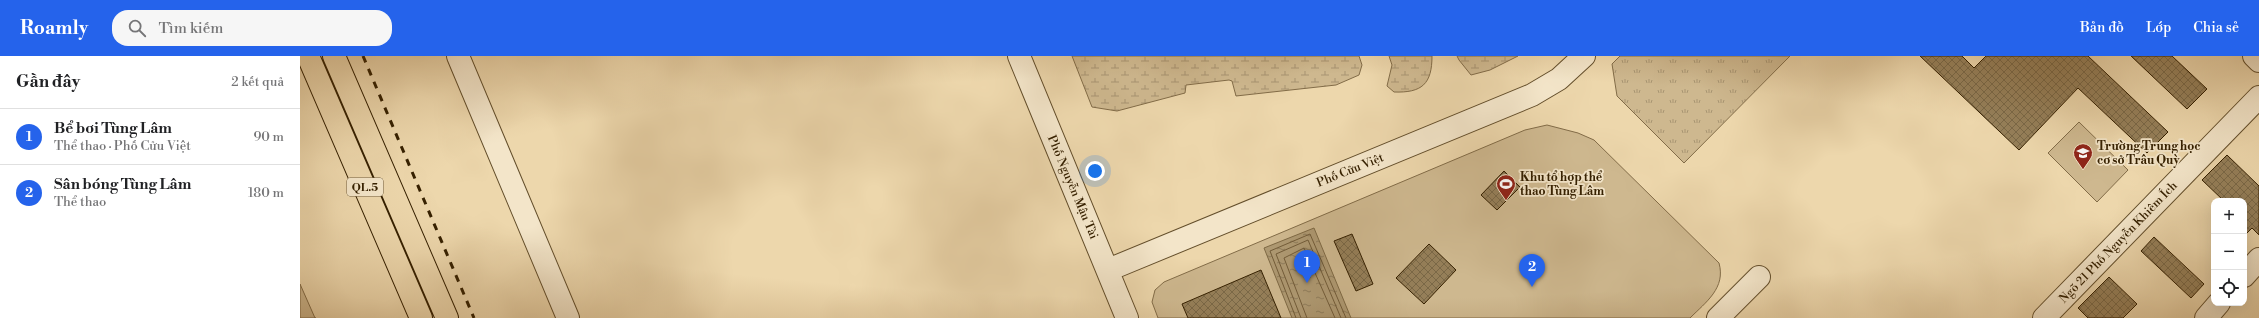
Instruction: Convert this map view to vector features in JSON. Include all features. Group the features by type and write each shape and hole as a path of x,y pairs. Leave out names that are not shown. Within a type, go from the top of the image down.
{"highway":[{"name":"QL.5","path":"308,56 421,318"},
{"name":"QL.5","path":"334,56 446,318"}],"street":[{"path":"458,56 568,318"},
{"name":"Phố Nguyễn Mậu Tài","path":"1018,56 1127,318"},
{"name":"Phố Cửu Việt","path":"1108,270 1532,95 1557,81 1584,56"},
{"path":"2254,56 2259,60"},
{"name":"Ngõ 21 Phố Nguyễn Khiêm Ích","path":"2044,318 2259,97"},
{"path":"2247,273 2259,259"},
{"path":"1718,318 1759,277"},
{"path":"2206,318 2216,306"}],"green space":[{"path":"1072,56 1359,56 1362,65 1359,75 1336,85 1236,96 1232,81 1229,80 1186,85 1185,93 1117,111 1092,107"},
{"path":"1389,56 1432,56 1430,74 1424,85 1412,91 1394,92 1387,86 1392,65"},
{"path":"1457,56 1518,56 1490,70 1471,75"},
{"path":"1620,56 1790,56 1684,163 1617,96 1612,64"},
{"path":"2079,122 2128,170 2097,202 2048,153"},
{"name":"Khu tổ hợp thể thao Tùng Lâm","path":"1547,125 1578,133 1594,140 1719,263 1720,280 1717,287 1708,300 1690,318 1158,318 1152,302 1155,290 1164,282 1525,130"},
{"path":"300,284 315,318 300,318"}],"water":[{"path":"1314,228 1351,318 1292,318 1264,248"}],"building":[{"path":"1920,56 1962,56 1974,68 1986,56 2088,56 2168,132 2147,153 2078,88 2019,150"},
{"path":"2131,56 2172,56 2207,89 2187,109"},
{"path":"2227,155 2259,186 2259,235 2252,228 2247,233 2247,198 2221,198 2202,180"},
{"path":"1504,171 1520,187 1497,210 1481,195"},
{"path":"1352,234 1373,284 1356,291 1334,241"},
{"path":"2154,237 2204,284 2191,298 2141,251"},
{"path":"1429,244 1456,270 1424,304 1396,278"},
{"path":"1261,270 1281,318 1188,318 1182,304"},
{"path":"2109,277 2137,304 2123,318 2088,318 2078,308"}],"railway":[{"path":"363,56 474,318"}],"place":[{"name":"Trường Trung học cơ sở Trâu Quỳ","path":"2083,170"},
{"name":"Khu tổ hợp thể thao Tùng Lâm","path":"1506,201"},
{"name":"Bể bơi Tùng Lâm","path":"1307,283"},
{"name":"Sân bóng Tùng Lâm","path":"1532,287"}]}
